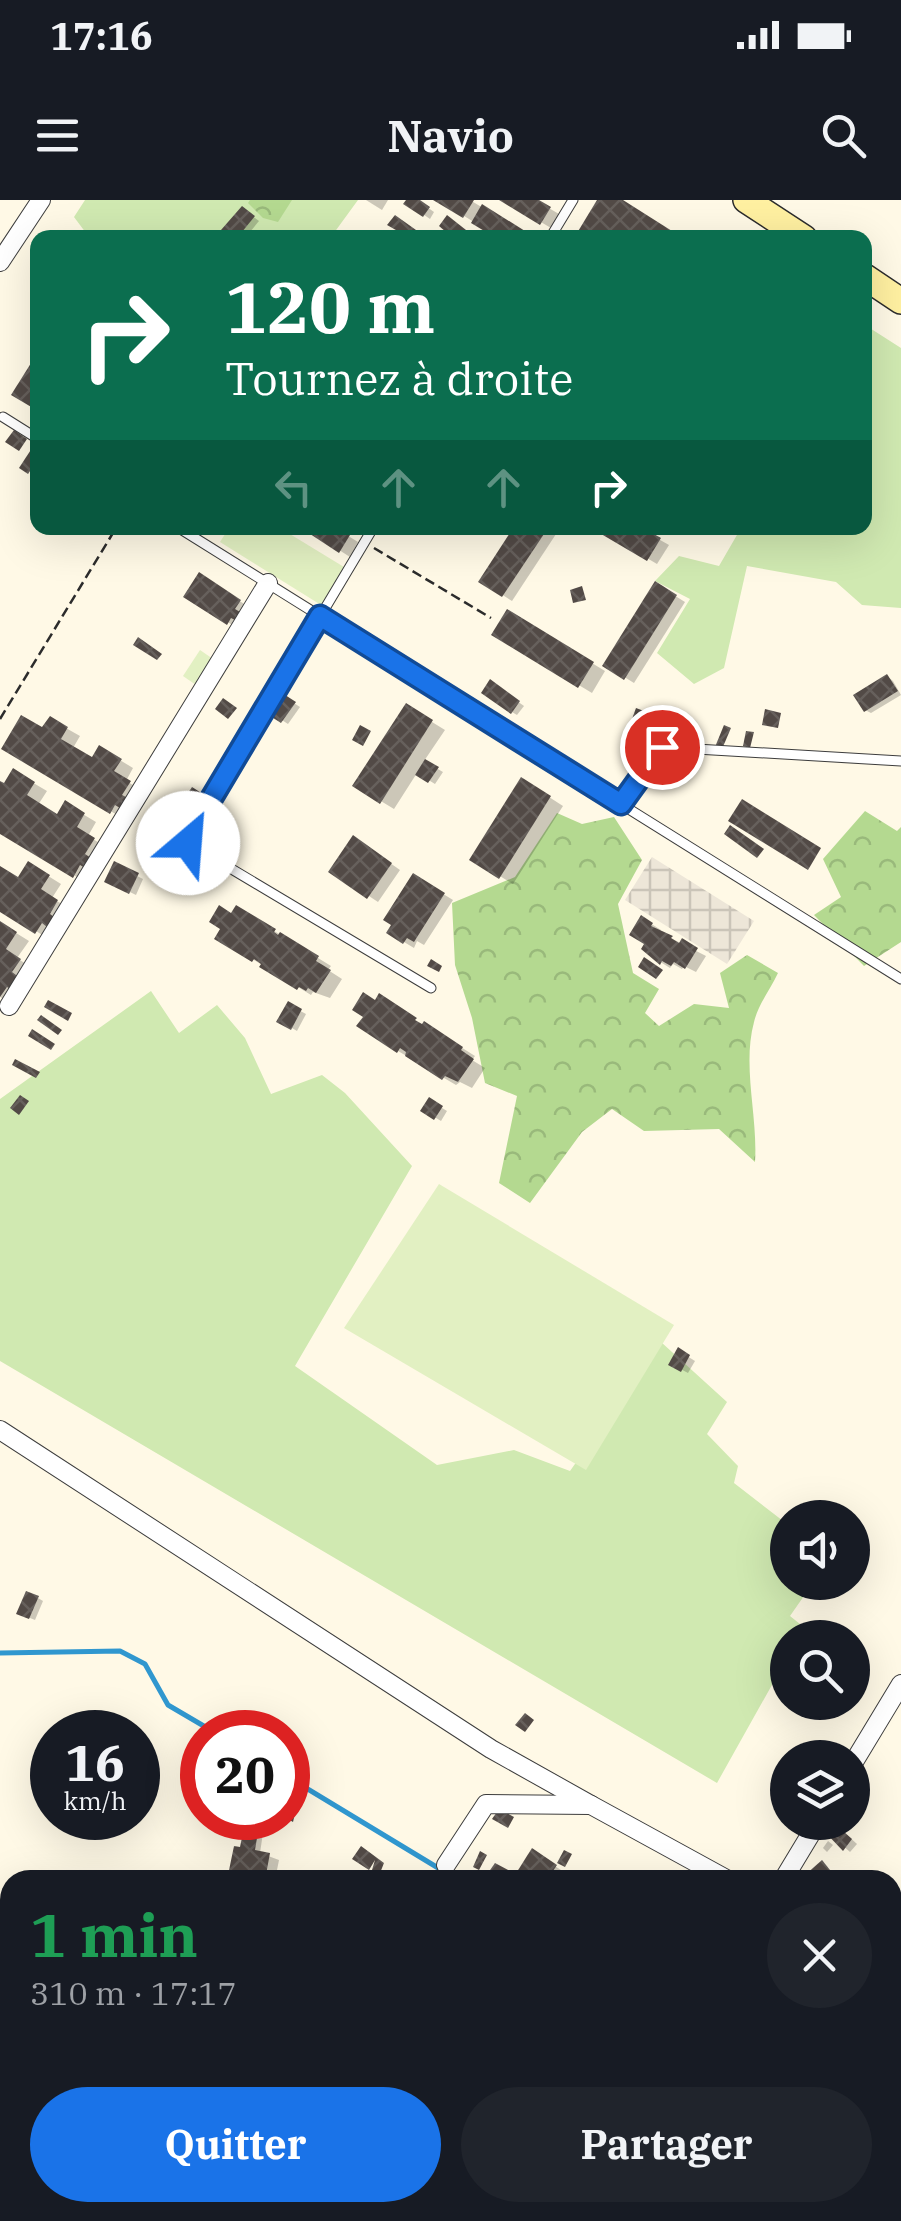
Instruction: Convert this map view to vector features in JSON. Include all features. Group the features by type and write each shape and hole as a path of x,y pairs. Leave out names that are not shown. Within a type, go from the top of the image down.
{"main road":[{"path":"746,200 792,230"},
{"path":"872,282 901,301"}],"street":[{"path":"0,262 41,200"},
{"path":"9,1006 268,583"},
{"path":"0,1430 491,1750 710,1870"},
{"path":"867,1740 901,1684"},
{"path":"446,1865 486,1804 591,1805"},
{"path":"790,1870 807,1840"}],"lane":[{"path":"555,230 573,200"},
{"path":"3,417 30,434"},
{"path":"190,535 901,979"},
{"path":"368,535 188,843 431,988"},
{"path":"621,804 662,747 901,761"}],"path":[{"path":"0,719 112,535"},
{"path":"364,542 491,618"}],"green space":[{"path":"85,200 358,200 336,230 84,230 74,217"},
{"path":"292,200 278,222 263,218 248,203"},
{"path":"872,329 901,348 901,608 862,605 836,582 747,566 724,668 694,684 657,653 690,599 655,581 679,556 719,566 737,535 872,535"},
{"path":"224,535 291,535 344,567 321,605 220,542"},
{"path":"200,650 213,659 196,685 183,676"},
{"path":"865,811 897,831 901,827 901,942 864,966 814,915 841,897 823,859"},
{"path":"557,813 582,824 614,817 642,860 618,904 633,973 659,989 645,1013 659,1026 694,1004 729,1008 720,973 747,955 778,973 758,1009 751,1039 755,1162 719,1129 644,1131 612,1109 582,1132 530,1203 499,1183 517,1096 485,1083 472,1018 455,965 452,903 515,877"},
{"path":"151,991 179,1033 217,1005 245,1038 271,1094 322,1075 345,1093 412,1166 295,1366 437,1465 514,1450 570,1471 661,1342 727,1402 707,1434 738,1466 734,1483 770,1511 770,1600 801,1600 790,1616 795,1620 770,1620 770,1688 717,1783 0,1361 0,1099"},
{"path":"439,1184 674,1325 586,1470 344,1328"}],"shaded area":[{"path":"652,857 754,921 727,964 625,900"}],"building":[{"path":"406,200 420,200 430,207 423,217 403,204"},
{"path":"433,200 474,200 463,218"},
{"path":"499,200 539,200 551,207 540,225"},
{"path":"597,200 623,200 670,230 579,230"},
{"path":"482,204 523,230 483,230 471,223"},
{"path":"242,206 255,216 244,230 221,230"},
{"path":"395,215 416,230 396,230 387,225"},
{"path":"447,215 466,230 444,230 439,226"},
{"path":"30,365 30,406 11,395"},
{"path":"14,430 27,439 19,451 5,442"},
{"path":"30,451 30,471 28,474 19,468"},
{"path":"312,535 350,535 339,553"},
{"path":"508,535 543,535 502,597 478,582"},
{"path":"603,535 661,538 647,561"},
{"path":"199,572 241,600 235,609 240,612 235,620 231,618 227,625 183,597"},
{"path":"655,581 677,595 624,680 602,666"},
{"path":"582,586 586,600 573,603 570,590"},
{"path":"507,609 594,662 578,688 491,635"},
{"path":"138,637 162,654 157,660 133,645"},
{"path":"887,674 898,691 864,712 853,695"},
{"path":"490,679 520,701 511,714 481,693"},
{"path":"282,693 296,702 281,723 267,714"},
{"path":"223,698 237,708 228,719 215,709"},
{"path":"406,703 433,720 380,804 352,786"},
{"path":"636,708 681,725 677,736 663,730 661,734 632,719"},
{"path":"765,709 781,713 778,728 762,725"},
{"path":"21,715 42,727 50,716 68,727 61,739 92,757 99,745 122,759 114,771 131,781 122,795 126,797 120,808 115,805 110,814 1,749"},
{"path":"360,725 371,731 363,746 352,740"},
{"path":"724,725 731,728 722,749 715,747"},
{"path":"746,731 754,732 750,748 743,746"},
{"path":"425,759 439,767 428,783 415,775"},
{"path":"13,768 35,782 27,795 57,814 65,800 85,813 77,827 95,838 85,854 91,858 85,868 80,865 73,878 0,834 0,781 4,783"},
{"path":"521,777 551,796 499,879 469,860"},
{"path":"192,787 203,794 196,805 185,798"},
{"path":"742,799 821,848 808,870 728,821"},
{"path":"730,825 764,849 757,858 724,834"},
{"path":"353,835 392,863 367,899 328,872"},
{"path":"28,861 50,875 41,889 58,900 50,914 54,917 47,927 42,923 35,934 0,912 0,866 18,877"},
{"path":"114,861 139,873 129,894 104,882"},
{"path":"413,873 445,893 414,942 407,938 403,944 386,933 391,925 383,920"},
{"path":"219,905 231,913 236,905 276,929 278,935 280,932 319,956 316,961 331,970 316,993 308,988 297,990 259,967 261,964 254,959 252,962 214,939 220,929 209,922"},
{"path":"641,915 679,943 682,938 698,948 685,969 674,962 671,966 662,961 660,965 641,949 644,944 629,935"},
{"path":"0,921 17,932 6,949 21,959 12,972 20,978 12,990 7,987 0,997"},
{"path":"644,957 663,970 656,979 638,967"},
{"path":"431,959 442,966 439,972 427,966"},
{"path":"363,992 375,1000 379,993 415,1020 422,1024 424,1021 463,1047 461,1050 474,1059 458,1082 445,1076 442,1080 405,1056 400,1048 397,1053 356,1026 363,1017 352,1010"},
{"path":"48,1000 72,1013 68,1021 44,1007"},
{"path":"288,1001 302,1009 291,1030 276,1022"},
{"path":"41,1015 62,1030 58,1035 37,1020"},
{"path":"32,1029 55,1044 51,1050 28,1036"},
{"path":"15,1059 40,1072 36,1078 12,1065"},
{"path":"20,1095 29,1101 19,1115 10,1108"},
{"path":"429,1097 443,1106 434,1120 420,1111"},
{"path":"678,1347 690,1355 681,1372 668,1365"},
{"path":"26,1591 39,1596 29,1619 16,1614"},
{"path":"525,1713 534,1720 525,1732 515,1725"},
{"path":"499,1809 514,1817 508,1828 492,1819"},
{"path":"241,1840 257,1840 255,1850 270,1853 267,1870 229,1870 234,1846 240,1847"},
{"path":"833,1840 851,1840 843,1851"},
{"path":"361,1846 384,1863 381,1870 372,1870 375,1860 369,1870 352,1859"},
{"path":"532,1848 557,1865 554,1870 518,1870"},
{"path":"564,1850 572,1854 565,1867 557,1863"},
{"path":"480,1851 487,1855 479,1870 473,1867"},
{"path":"822,1860 830,1870 811,1870"},
{"path":"495,1863 508,1870 490,1870"}],"waterway":[{"path":"0,1653 120,1651 145,1664 168,1705 180,1712"},
{"path":"310,1790 441,1870"}],"route":[{"path":"188,843 320,616 621,804 662,747"}]}
